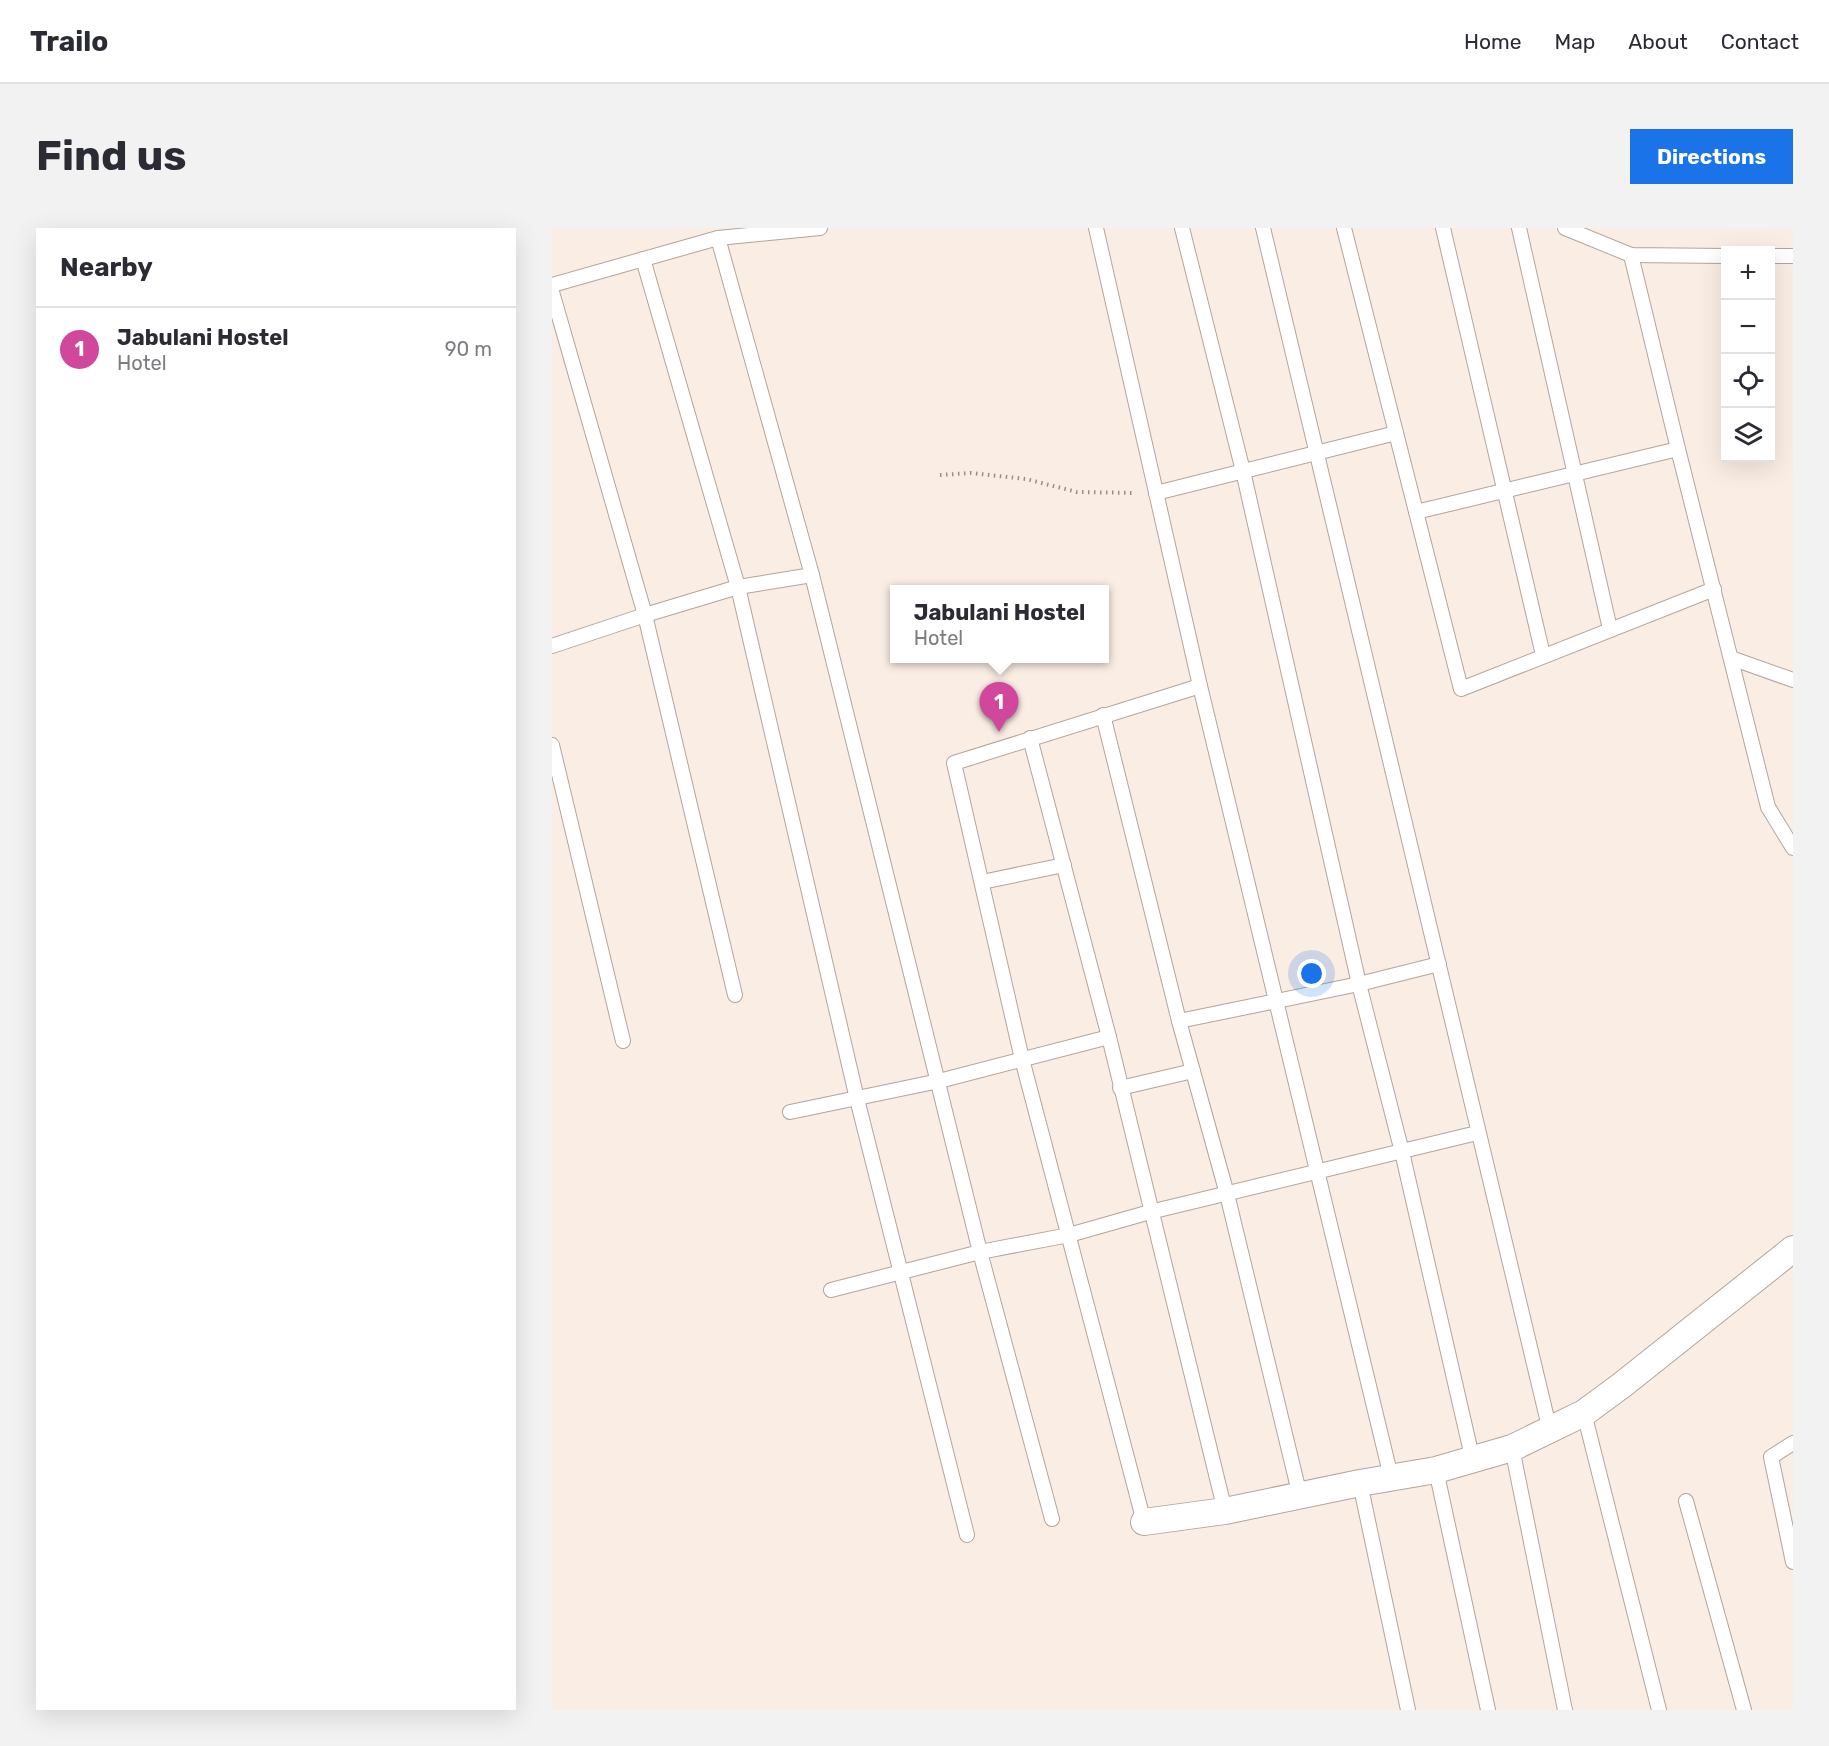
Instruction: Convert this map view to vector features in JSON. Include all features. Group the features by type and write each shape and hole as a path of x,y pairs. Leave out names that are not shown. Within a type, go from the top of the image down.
{"street":[{"path":"1144,1522 1225,1511 1436,1470 1512,1448 1584,1413 1793,1249"}],"lane":[{"path":"552,285 718,238 820,228"},
{"path":"1096,228 1200,686 1391,1477"},
{"path":"1182,228 1243,471 1359,984 1402,1152 1473,1461"},
{"path":"1263,228 1439,964 1477,1133 1550,1431"},
{"path":"1344,228 1461,688 1714,590"},
{"path":"1443,228 1542,655"},
{"path":"1519,228 1610,629"},
{"path":"1564,228 1632,255 1721,256"},
{"path":"718,238 812,575 980,1252 1052,1519"},
{"path":"1632,255 1768,807 1793,848"},
{"path":"1775,256 1793,256"},
{"path":"643,259 738,587 857,1099 968,1535"},
{"path":"552,292 645,615 735,995"},
{"path":"1156,493 1396,433"},
{"path":"1416,512 1678,449"},
{"path":"552,646 738,587 812,575"},
{"path":"1731,658 1793,680"},
{"path":"1144,1522 1022,1059 954,763 1200,686"},
{"path":"1103,715 1179,1021 1227,1194 1299,1496"},
{"path":"1030,738 1108,1037 1225,1511"},
{"path":"552,745 623,1041"},
{"path":"982,882 1064,865"},
{"path":"1179,1021 1359,984 1439,964"},
{"path":"790,1113 939,1081 1108,1037"},
{"path":"1120,1088 1193,1071"},
{"path":"831,1290 1477,1133"},
{"path":"1584,1413 1659,1710"},
{"path":"1793,1443 1771,1457 1793,1562"},
{"path":"1512,1448 1565,1710"},
{"path":"1436,1470 1488,1710"},
{"path":"1360,1483 1408,1710"},
{"path":"1686,1501 1744,1710"}],"path":[{"path":"940,475 971,473 1026,479 1077,492 1156,493"}],"place":[{"name":"Jabulani Hostel","path":"999,732"}]}
